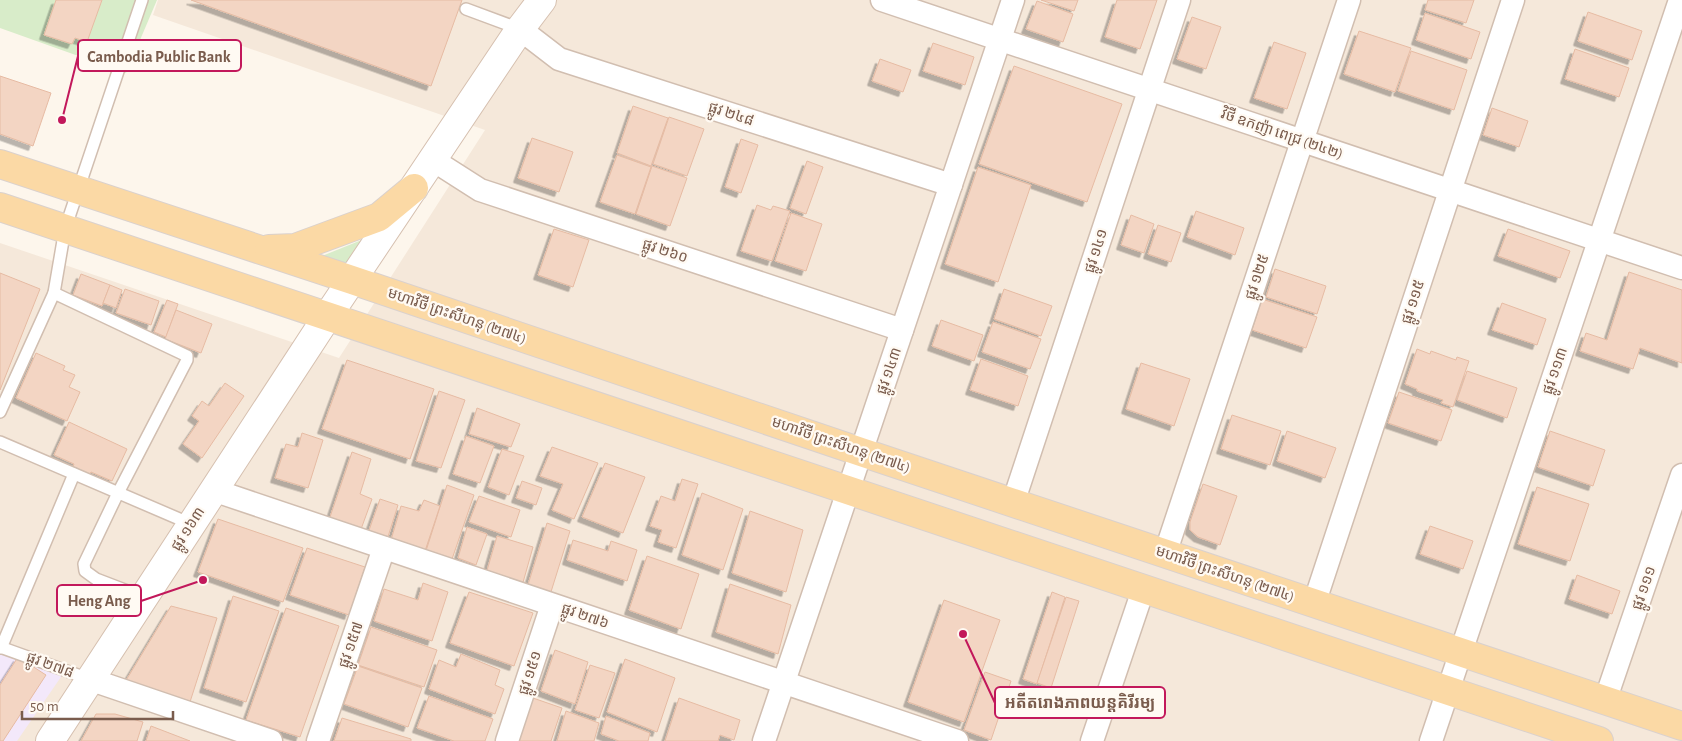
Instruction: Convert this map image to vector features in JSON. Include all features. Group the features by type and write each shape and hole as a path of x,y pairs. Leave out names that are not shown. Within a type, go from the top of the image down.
{"main road":[{"name":"មហាវិថី ព្រះសីហនុ (២៧៤)","path":"0,164 352,280 1682,726"},
{"path":"254,249 295,248 379,217 414,188"},
{"path":"0,207 1599,741"}],"street":[{"name":"ផ្លូវ ១៦៣","path":"50,741 327,317 520,29 542,0"},
{"name":"វិថី ឧកញ៉ា ពេជ្រ (២៤២)","path":"882,0 1682,268"},
{"name":"ផ្លូវ ១៤៣","path":"764,741 1013,0"},
{"name":"ផ្លូវ ១៤១","path":"1013,503 1180,0"},
{"name":"ផ្លូវ ១២៥","path":"1165,554 1349,0"},
{"name":"ផ្លូវ ១១៥","path":"1314,604 1513,0"},
{"name":"ផ្លូវ ១១៣","path":"1431,741 1680,0"},
{"name":"ផ្លូវ ២៤៨","path":"520,29 559,59 951,185"},
{"name":"ផ្លូវ ២៦០","path":"433,160 480,190 902,330"},
{"name":"ផ្លូវ ១១១","path":"1605,701 1682,475"},
{"name":"ផ្លូវ ២៧៦","path":"213,490 958,741"},
{"name":"ផ្លូវ ១៥៧","path":"318,741 384,548"},
{"path":"1092,741 1143,590"},
{"name":"ផ្លូវ ១៥១","path":"507,741 552,605"},
{"name":"ផ្លូវ ២៧៨","path":"89,679 271,741"}],"lane":[{"path":"0,412 54,293 65,229 142,0"},
{"path":"466,8 520,29"},
{"path":"54,293 187,356 187,360 118,493 84,564 85,571 96,579 143,597"},
{"path":"0,442 191,524"},
{"path":"0,647 74,474"},
{"name":"ផ្លូវ ២៧៨","path":"0,647 89,679"}],"shaded area":[{"path":"158,0 1682,0 1682,741 0,741 0,243 339,358 485,130 153,15"},
{"path":"0,650 63,674 17,741 0,741"}],"green space":[{"path":"0,0 157,0 126,73 0,28"},
{"path":"369,237 345,264 322,256"}],"building":[{"path":"56,0 102,0 87,42 75,38 72,44 44,35"},
{"path":"191,0 462,0 431,86"},
{"path":"1041,0 1078,0 1074,11"},
{"path":"1117,0 1157,0 1140,49 1105,37"},
{"path":"1428,0 1474,0 1466,23 1425,10"},
{"path":"1037,1 1073,14 1063,42 1026,29"},
{"path":"1588,12 1642,31 1632,60 1578,41"},
{"path":"1425,13 1480,32 1471,59 1416,40"},
{"path":"1192,17 1221,27 1206,69 1177,59"},
{"path":"1359,31 1411,48 1395,92 1344,74"},
{"path":"1274,42 1306,53 1287,109 1254,98"},
{"path":"933,43 974,57 965,85 923,71"},
{"path":"1575,49 1629,68 1619,97 1565,79"},
{"path":"1411,51 1467,70 1454,110 1398,91"},
{"path":"880,59 911,70 903,92 872,81"},
{"path":"1014,66 1122,104 1087,202 979,164"},
{"path":"0,76 51,93 33,146 0,134"},
{"path":"633,106 668,118 651,166 617,153"},
{"path":"1492,108 1528,121 1519,147 1483,135"},
{"path":"669,117 704,129 687,176 653,164"},
{"path":"532,138 573,152 559,192 518,178"},
{"path":"741,139 758,145 741,193 725,187"},
{"path":"617,155 651,167 635,214 600,202"},
{"path":"807,161 823,167 806,214 790,208"},
{"path":"652,166 687,178 670,226 636,214"},
{"path":"978,167 1031,185 998,282 945,264"},
{"path":"757,205 771,210 773,206 790,211 772,261 741,251"},
{"path":"1196,211 1244,228 1235,255 1187,237"},
{"path":"791,213 822,224 806,271 775,261"},
{"path":"1131,215 1154,224 1144,253 1121,245"},
{"path":"1158,225 1181,233 1171,262 1148,254"},
{"path":"554,229 589,240 573,287 538,275"},
{"path":"1508,229 1570,251 1560,278 1498,256"},
{"path":"1275,269 1326,286 1317,314 1266,297"},
{"path":"1629,272 1682,290 1682,363 1640,348 1633,369 1580,351 1586,333 1607,340"},
{"path":"0,273 40,289 0,390"},
{"path":"81,274 110,285 102,306 73,295"},
{"path":"110,285 122,290 116,308 103,303"},
{"path":"125,289 159,301 151,325 116,313"},
{"path":"1004,289 1052,306 1041,336 994,319"},
{"path":"1262,299 1317,317 1306,348 1252,330"},
{"path":"167,300 178,304 166,337 154,332"},
{"path":"1502,303 1546,319 1537,345 1492,330"},
{"path":"176,310 212,324 201,353 165,339"},
{"path":"941,320 983,335 974,361 932,346"},
{"path":"993,322 1041,339 1030,369 982,352"},
{"path":"1417,349 1430,354 1431,351 1456,360 1457,357 1469,361 1453,407 1441,403 1443,400 1417,391 1417,389 1405,384"},
{"path":"36,353 65,366 63,370 75,375 69,387 80,392 67,421 16,398"},
{"path":"981,359 1028,376 1018,406 970,390"},
{"path":"347,360 434,389 410,459 322,429"},
{"path":"1141,363 1190,379 1174,426 1126,409"},
{"path":"1467,371 1517,388 1507,418 1457,400"},
{"path":"225,383 244,396 202,458 183,444 199,421 192,416 202,401 209,406"},
{"path":"439,391 465,400 441,468 416,461"},
{"path":"1399,392 1452,410 1441,441 1388,423"},
{"path":"477,408 520,424 511,447 469,434"},
{"path":"1232,415 1281,431 1270,465 1221,449"},
{"path":"69,422 127,449 112,481 91,472 89,476 72,469 74,464 54,455"},
{"path":"1287,431 1336,448 1325,478 1277,461"},
{"path":"1550,431 1605,450 1593,486 1538,467"},
{"path":"302,433 323,440 308,488 275,478 286,444 298,447"},
{"path":"466,436 494,446 480,483 453,474"},
{"path":"552,447 598,463 574,519 552,510 563,484 540,476"},
{"path":"502,449 524,456 509,495 488,487"},
{"path":"352,452 371,459 360,494 372,499 360,532 328,523"},
{"path":"605,463 645,477 623,533 582,517"},
{"path":"682,479 698,484 676,548 658,542 662,530 650,526 661,496 675,501"},
{"path":"522,481 542,488 536,505 516,498"},
{"path":"1203,484 1237,496 1220,545 1198,537 1190,530 1190,522"},
{"path":"447,485 474,495 451,562 425,554"},
{"path":"1537,487 1589,504 1570,561 1518,544"},
{"path":"702,493 743,509 723,570 682,555"},
{"path":"479,496 520,510 511,537 469,522"},
{"path":"380,499 398,505 386,543 367,536"},
{"path":"424,500 440,506 425,551 391,540 401,506 419,511"},
{"path":"750,511 803,530 786,592 732,573"},
{"path":"218,519 303,548 283,602 198,572"},
{"path":"547,523 570,531 550,595 527,588"},
{"path":"1430,526 1473,541 1463,569 1420,554"},
{"path":"467,527 487,534 476,565 458,558"},
{"path":"497,536 533,547 522,586 486,574"},
{"path":"573,540 608,551 611,541 637,550 627,581 567,560"},
{"path":"307,548 365,567 349,615 290,595"},
{"path":"647,556 699,574 681,629 629,610"},
{"path":"1577,575 1620,591 1612,614 1569,599"},
{"path":"423,583 448,592 432,641 374,621 384,589 418,600"},
{"path":"730,584 791,605 778,654 716,632"},
{"path":"469,592 533,613 514,666 450,643"},
{"path":"1052,592 1065,597 1037,684 1023,679"},
{"path":"233,596 279,611 246,702 204,688"},
{"path":"1066,597 1079,601 1051,688 1037,683"},
{"path":"944,600 1000,620 964,722 908,702"},
{"path":"171,606 217,618 189,705 125,682"},
{"path":"286,608 339,626 300,737 246,720"},
{"path":"371,627 437,650 424,687 358,665"},
{"path":"555,650 588,662 575,704 541,691"},
{"path":"461,654 500,670 495,685 504,689 495,714 429,689 439,660 456,667"},
{"path":"18,657 46,675 3,741 0,741 0,685"},
{"path":"625,659 675,678 657,732 607,712"},
{"path":"590,665 615,673 599,718 575,710"},
{"path":"358,666 422,688 408,727 344,704"},
{"path":"985,672 1011,681 991,740 964,730"},
{"path":"429,696 493,719 485,741 454,741 417,728"},
{"path":"530,697 562,708 551,741 515,741"},
{"path":"679,698 740,720 734,740 720,735 718,741 665,741"},
{"path":"566,711 599,723 594,741 557,741"},
{"path":"96,714 115,714 143,722 137,741 81,741"},
{"path":"606,716 650,733 648,741 619,741 601,734"},
{"path":"342,718 411,739 411,741 334,741"},
{"path":"151,726 190,741 146,741"}],"place":[{"name":"Cambodia Public Bank","path":"62,120"},
{"name":"Heng Ang","path":"203,580"},
{"name":"អតីតរោងភាពយន្តគិរីរម្យ","path":"963,634"}]}
